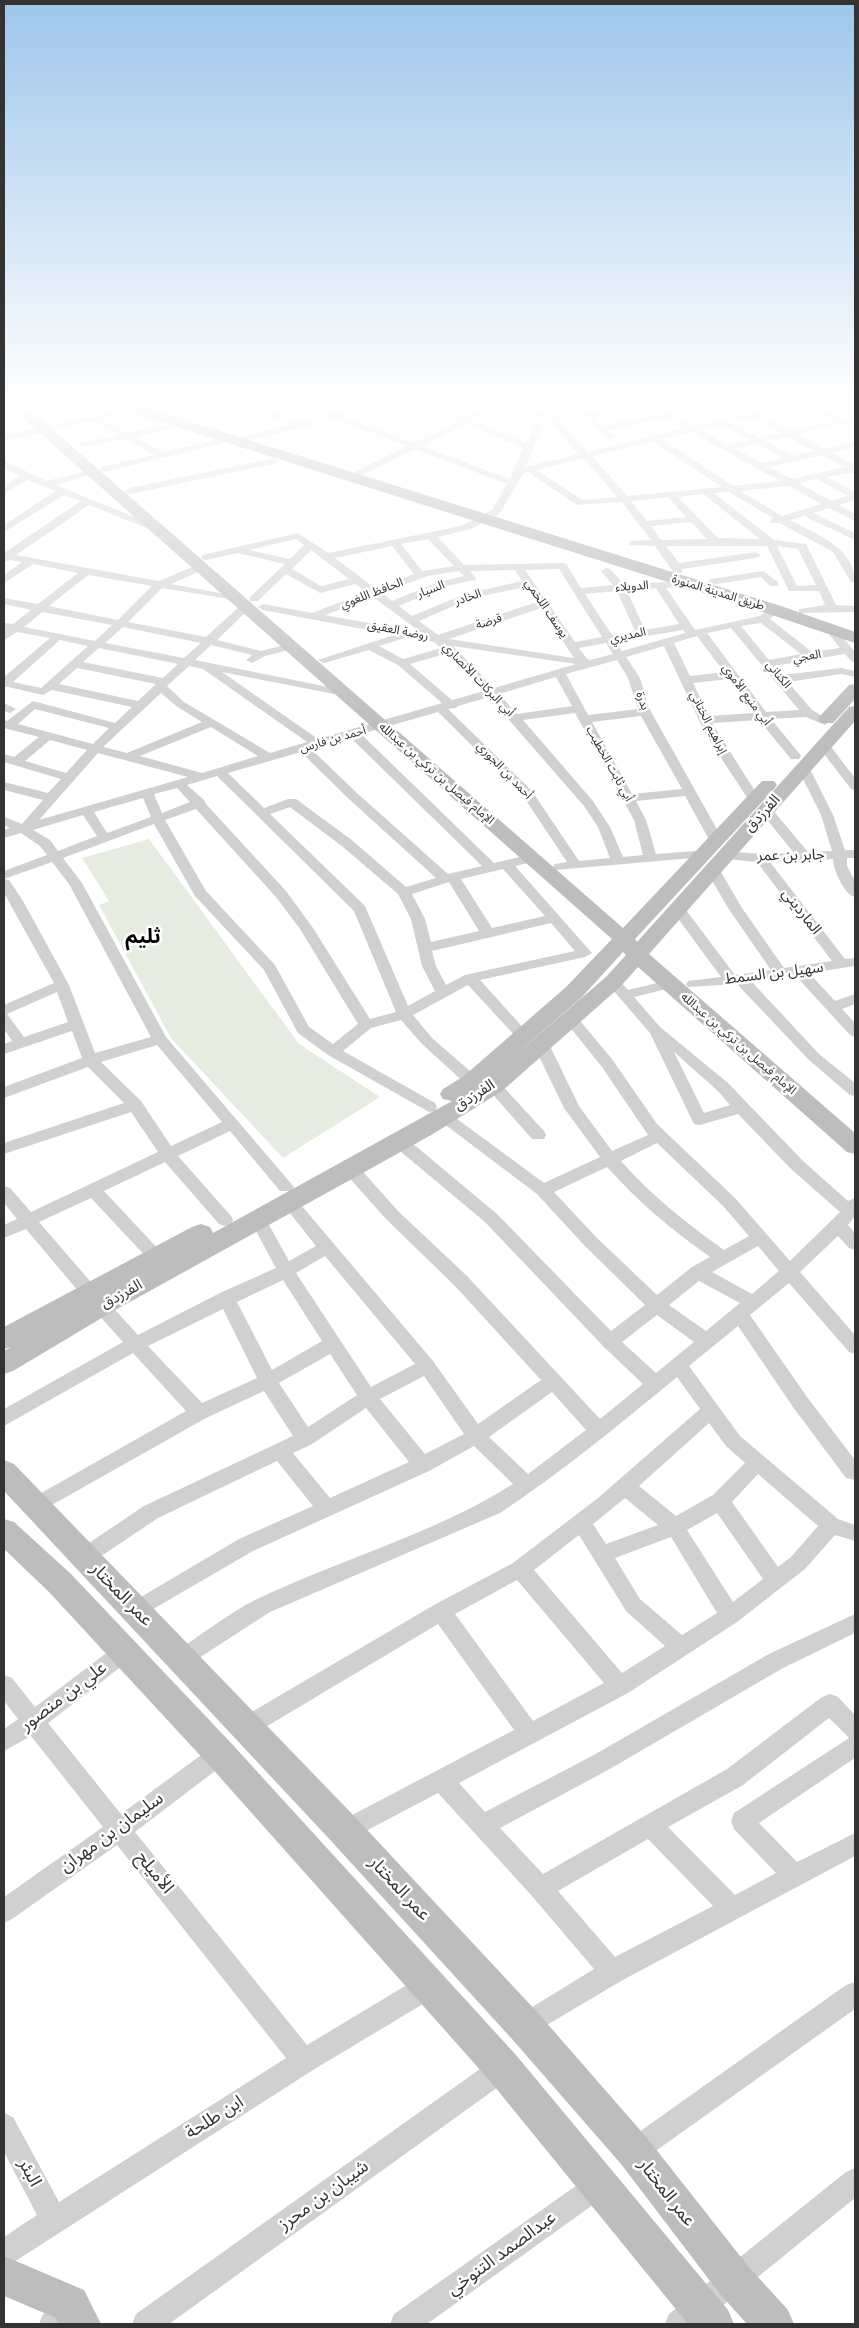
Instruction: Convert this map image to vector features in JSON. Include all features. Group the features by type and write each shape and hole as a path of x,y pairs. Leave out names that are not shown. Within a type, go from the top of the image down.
{"main road":[{"name":"الإمام فيصل بن تركي بن عبدالله","path":"142,514 156,528 203,562"},
{"name":"الإمام فيصل بن تركي بن عبدالله","path":"153,514 203,562 250,603 324,660 388,724 532,858 635,942 693,984 855,1124"},
{"name":"طريق المدينة المنورة","path":"477,514 712,582 855,627"},
{"name":"طريق المدينة المنورة","path":"478,514 488,517"},
{"name":"طريق المدينة المنورة","path":"680,574 769,615 830,629 850,644"},
{"name":"الإمام فيصل بن تركي بن عبدالله","path":"250,603 292,646 344,693 388,724 567,866 670,984 855,1146"},
{"name":"الفرزدق","path":"799,762 817,717 855,689"},
{"name":"الفرزدق","path":"4,1364 156,1257 225,1220 351,1169 400,1142 472,1081 532,1040 620,988 635,942 799,762 824,746 853,719"},
{"name":"الفرزدق","path":"4,1339 96,1299 258,1220 288,1195 436,1112 494,1086 574,992 678,909 715,855"},
{"name":"عمر المختار","path":"4,1472 345,1831 524,2026 634,2151 734,2280 774,2324"},
{"path":"4,1531 60,1583 220,1754 503,2068 599,2185 698,2319"},
{"path":"4,2276 70,2304 71,2322"}],"street":[{"path":"4,529 28,514"},
{"path":"5,557 68,514"},
{"path":"121,514 156,528"},
{"path":"326,557 467,527 493,514"},
{"path":"637,514 680,574 756,555"},
{"path":"666,514 672,521"},
{"path":"689,514 714,540"},
{"path":"734,514 770,542 793,589 822,588"},
{"path":"771,514 837,550 855,580"},
{"path":"751,527 798,514"},
{"path":"807,514 855,537"},
{"path":"645,524 694,519"},
{"path":"4,683 43,692 120,624 159,585 203,562 236,550 298,536"},
{"name":"أبي البركات الأنصاري","path":"298,536 450,649 515,718 589,804 604,827 618,861"},
{"path":"431,536 471,578 489,591"},
{"path":"634,542 714,540 770,542 802,546 832,608"},
{"path":"743,541 756,555 761,557 766,571 763,574"},
{"path":"395,543 420,576"},
{"path":"24,829 95,748 310,545"},
{"path":"236,550 289,565 320,590 357,580"},
{"name":"روضة العقيق","path":"5,557 436,639 588,663"},
{"path":"4,580 31,561"},
{"name":"يوسف اللخمي","path":"562,566 518,567 571,646 588,663"},
{"name":"بدرة","path":"562,566 634,678 645,712 689,792 735,908 781,974"},
{"name":"الحافظ اللغوي","path":"316,615 420,576 461,568 518,567"},
{"path":"4,637 10,627 39,608 86,571"},
{"path":"606,571 621,588 641,632"},
{"name":"الدويلاء","path":"579,591 659,585 680,574"},
{"path":"712,582 763,574"},
{"path":"763,574 774,584"},
{"name":"السيار","path":"391,605 443,584 471,578"},
{"name":"الخادر","path":"411,620 468,596 528,583"},
{"name":"أبي منيع الأموي","path":"659,585 693,631 732,675 783,744 799,762 827,815 840,855 840,866 855,893"},
{"path":"4,601 209,641 261,654"},
{"name":"قرضة","path":"436,639 542,604"},
{"path":"804,611 832,608 855,609"},
{"path":"769,615 810,656"},
{"name":"أحمد بن فارس","path":"4,834 493,694 560,674 588,663 621,656 668,642 693,631 769,615"},
{"name":"الكناني","path":"733,624 817,717"},
{"path":"10,627 344,693"},
{"name":"المديري","path":"571,646 610,640 641,632 693,631"},
{"path":"324,660 409,633"},
{"path":"4,683 59,636"},
{"name":"إبراهيم الختاني","path":"668,642 705,720 731,766 760,805"},
{"path":"850,644 855,659"},
{"name":"العجي","path":"768,663 810,656 850,644"},
{"path":"236,671 261,654 292,646"},
{"name":"أحمد بن الجوري","path":"370,646 402,663 447,707 528,794 567,866"},
{"path":"402,663 450,649"},
{"path":"74,664 163,684 180,704 270,758"},
{"path":"203,664 317,744"},
{"path":"782,679 841,671 855,674"},
{"name":"أبي ثابت الخطيب","path":"560,674 640,820 650,857"},
{"path":"686,680 732,675"},
{"path":"50,686 141,705"},
{"path":"7,725 33,706 117,727"},
{"path":"515,718 645,712"},
{"path":"705,720 762,716 817,717"},
{"path":"128,757 211,723"},
{"path":"7,725 204,777"},
{"path":"354,734 390,772 436,813 491,868"},
{"path":"10,760 48,736"},
{"path":"824,746 855,786"},
{"path":"304,748 354,797 449,879 487,932"},
{"path":"10,760 69,778"},
{"path":"220,772 360,909 404,1014 426,1041 472,1081"},
{"path":"180,784 200,803 281,894 306,928 335,978 366,1025"},
{"path":"4,786 51,798"},
{"path":"628,798 689,792"},
{"path":"147,794 158,819 200,893 270,968 303,1030 333,1052 436,1112 544,1190 590,1242 656,1305 708,1342"},
{"path":"260,813 292,802 348,844 404,892 418,919 429,966 444,992"},
{"path":"200,803 56,858 4,883 62,986 90,1060 134,1105 168,1155 225,1220"},
{"path":"760,805 804,856"},
{"path":"87,811 105,839"},
{"path":"4,821 24,829 45,843 75,883 160,1038 232,1124 288,1195 326,1248 376,1303 427,1366 476,1436 528,1485"},
{"name":"جابر بن عمر","path":"567,866 650,857 715,855 761,858 855,854"},
{"path":"404,892 532,858"},
{"name":"المارديني","path":"761,858 788,896 849,964"},
{"path":"333,1052 366,1025 404,1014 470,978 585,953 506,864"},
{"path":"678,909 736,980 814,1057 855,1091"},
{"path":"425,948 487,932 554,918"},
{"name":"سهيل بن السمط","path":"693,984 736,980 849,964"},
{"path":"799,971 855,1032"},
{"path":"470,978 532,1040 572,1108 609,1158 639,1192 679,1226 722,1257"},
{"path":"620,988 670,984"},
{"path":"7,1004 62,986"},
{"path":"620,988 655,1030 691,1058 723,1087 797,1165 848,1214 855,1244"},
{"path":"832,1007 855,999"},
{"path":"4,1018 20,1042"},
{"path":"570,1018 607,1063 651,1128 729,1202 855,1347"},
{"path":"4,1050 20,1042 76,1024"},
{"path":"655,1030 700,1120 741,1107"},
{"path":"4,1093 90,1060 160,1038"},
{"path":"494,1086 538,1135"},
{"path":"4,1149 134,1105"},
{"path":"4,1232 232,1124"},
{"path":"544,1190 659,1136"},
{"path":"400,1142 491,1218 610,1342 656,1385"},
{"path":"351,1169 392,1215 461,1281 599,1431"},
{"path":"92,1190 156,1257"},
{"path":"4,1192 96,1299 199,1413"},
{"path":"182,1659 263,1606 493,1507 528,1485 599,1431 747,1309 790,1272 848,1214"},
{"path":"258,1220 286,1271 368,1397 422,1465"},
{"path":"610,1342 698,1272 760,1237"},
{"path":"4,1418 136,1344 226,1298 286,1271 326,1248"},
{"path":"698,1272 747,1309 800,1402 853,1472 855,1472"},
{"path":"226,1298 268,1381 305,1439"},
{"path":"36,1506 199,1413 268,1381 333,1344"},
{"path":"84,1557 151,1512 305,1439 368,1397 427,1366"},
{"path":"679,1366 733,1442 831,1525 855,1533"},
{"path":"136,1610 246,1545 422,1465 476,1436 552,1382"},
{"path":"246,1727 441,1611 520,1569 582,1523 711,1410"},
{"path":"280,1451 326,1508"},
{"path":"602,1554 675,1527 720,1501 757,1463"},
{"path":"625,1486 675,1527 730,1616"},
{"path":"720,1501 775,1580"},
{"path":"582,1523 633,1605 681,1647"},
{"path":"345,1831 620,1686 730,1616 798,1564 831,1525"},
{"path":"520,1569 620,1686"},
{"path":"441,1611 529,1734"},
{"path":"483,1825 600,1763 776,1661 855,1623"},
{"name":"علي بن منصور","path":"4,1741 33,1722 124,1652"},
{"name":"الأميلح","path":"4,1685 304,2061"},
{"path":"540,1888 735,1777 830,1704 855,1730"},
{"path":"794,1875 742,1821 855,1746"},
{"name":"سليمان بن مهران","path":"4,1910 119,1830 220,1754"},
{"path":"441,1780 540,1888 612,1972"},
{"path":"651,1826 731,1908"},
{"path":"524,2026 612,1972 855,1844"},
{"name":"ابن طلحة","path":"4,2252 304,2061 429,1986"},
{"path":"634,2151 855,1994"},
{"name":"شيبان بن محرز","path":"146,2324 503,2068"},
{"name":"البئر","path":"4,2126 54,2220"},
{"path":"698,2319 734,2280 855,2181"},
{"name":"عبدالصمد التنوخي","path":"404,2324 599,2185"}],"shaded area":[{"path":"149,839 299,1044 380,1097 283,1158 171,1038 99,905 109,901 82,858"}],"district":[{"name":"ثليم","path":"143,938"}]}
